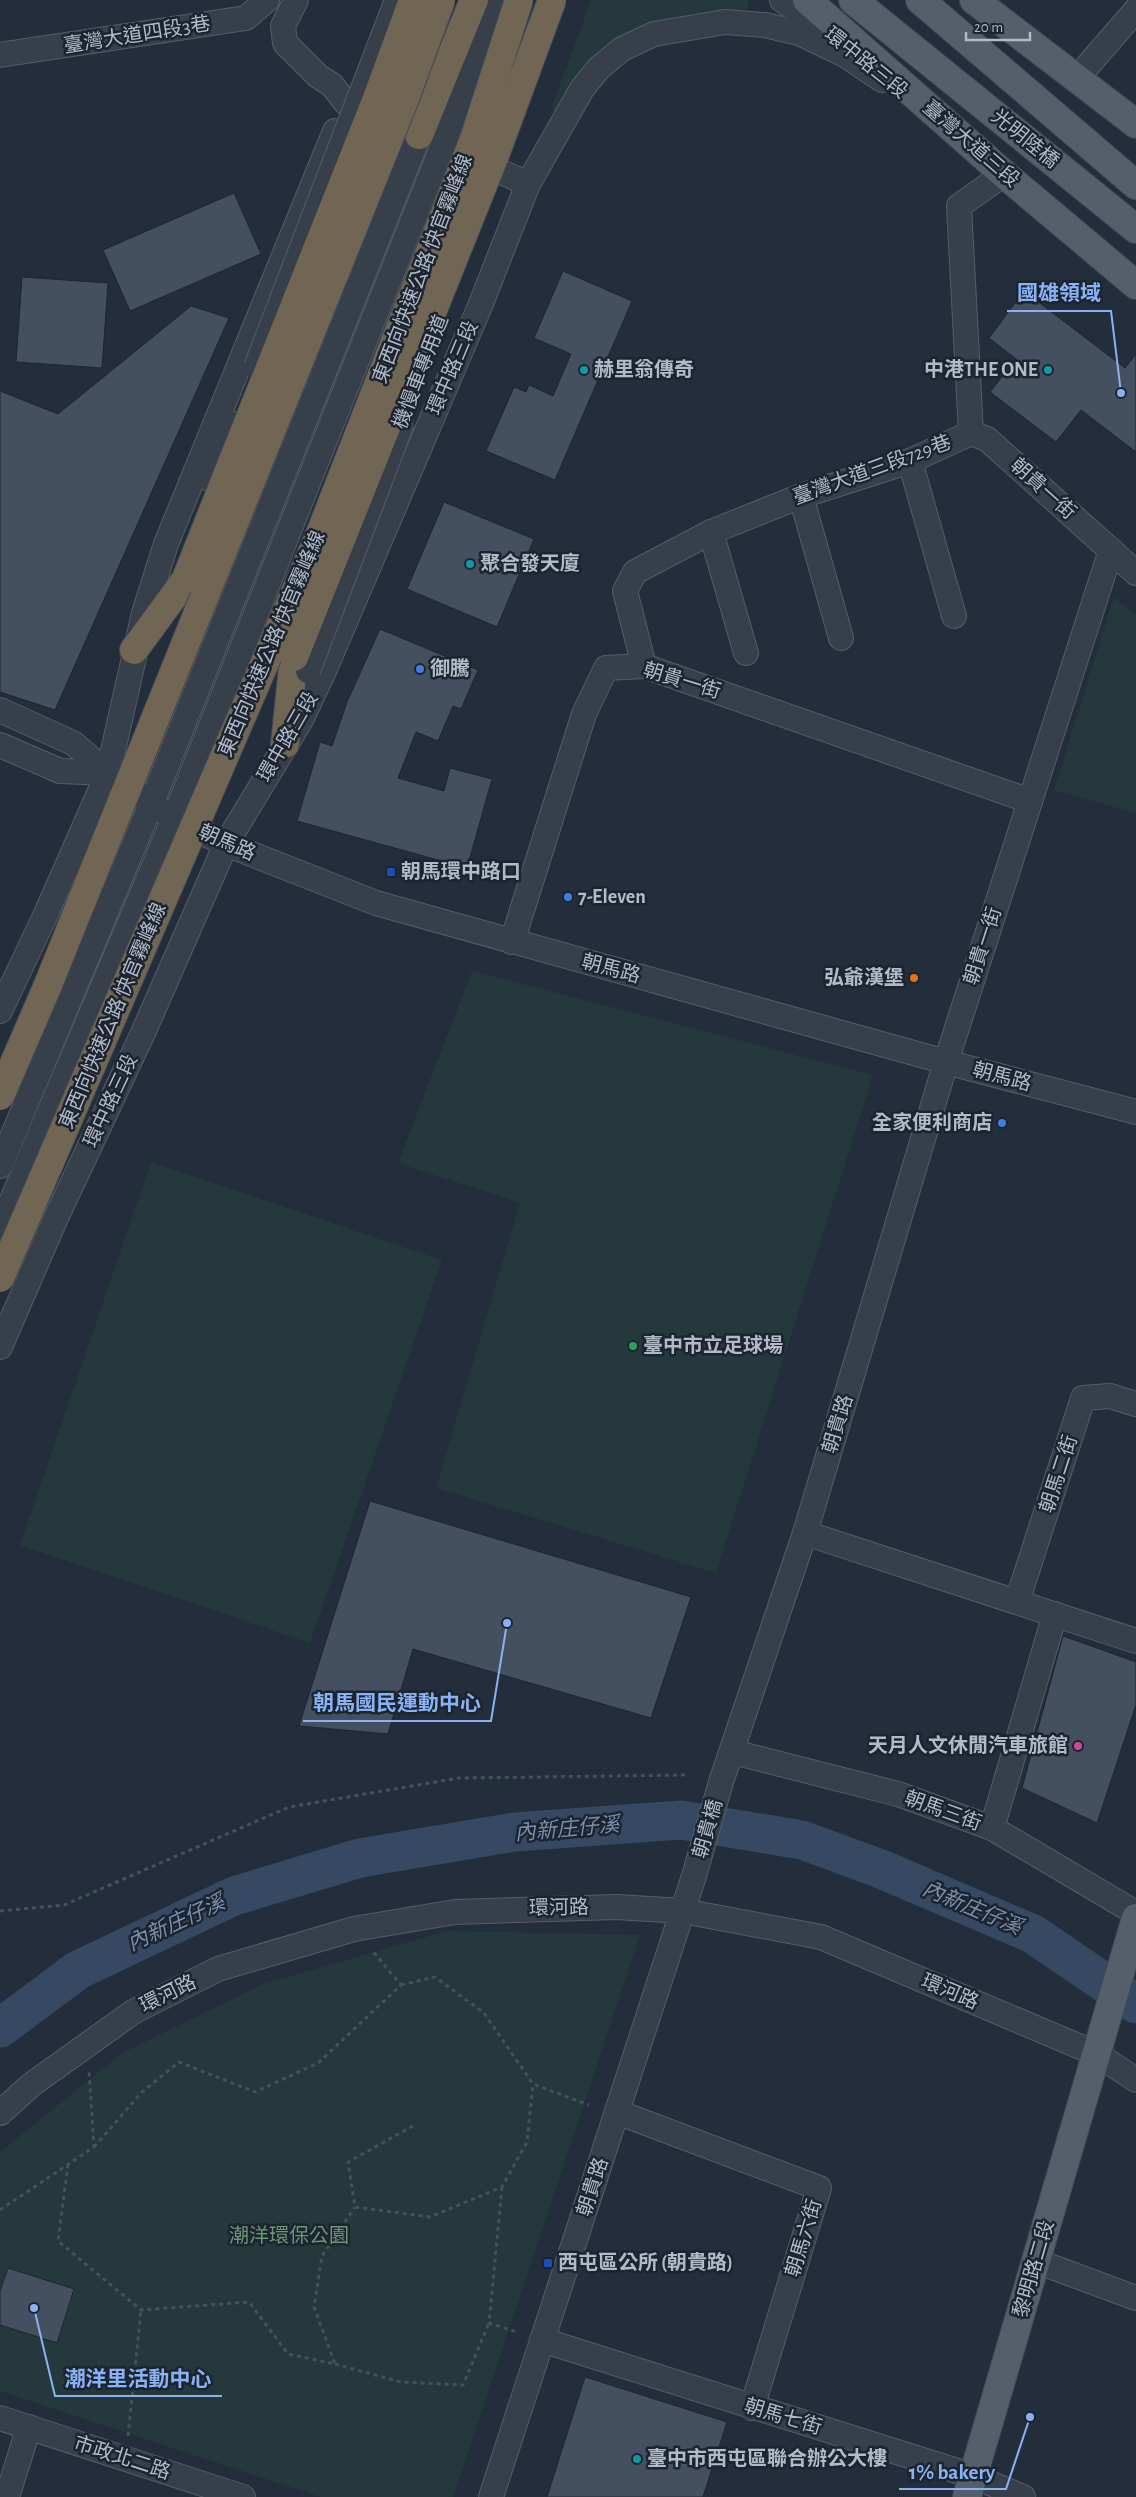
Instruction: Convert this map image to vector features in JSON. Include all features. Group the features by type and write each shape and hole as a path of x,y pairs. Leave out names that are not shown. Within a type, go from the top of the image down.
{"highway":[{"path":"134,650 186,579 372,110 413,0"},
{"path":"0,1096 52,976 400,110 441,0"},
{"path":"431,140 474,0"},
{"name":"東西向快速公路 快官霧峰線","path":"0,1278 318,538 474,138 519,0"},
{"path":"285,744 301,664 552,0"}],"main road":[{"name":"臺灣大道三段","path":"807,0 1004,174 1136,285"},
{"name":"光明陸橋","path":"853,0 1136,229"},
{"name":"光明陸橋","path":"920,0 1136,184"},
{"path":"974,0 1136,124"},
{"name":"黎明路二段","path":"970,2487 1135,1922"}],"street":[{"name":"臺灣大道四段3巷","path":"0,56 246,18 267,0"},
{"path":"296,0 283,26 285,43 318,76 332,85 346,103 528,184"},
{"path":"0,1011 108,773 134,650 166,544 346,103 385,0"},
{"path":"144,613 178,546 234,424 397,0"},
{"path":"0,1166 431,140 497,0"},
{"name":"機慢車專用道","path":"301,664 560,0"},
{"name":"環中路三段","path":"782,0 806,16 1004,174"},
{"path":"983,0 1040,49"},
{"path":"992,0 1040,49"},
{"path":"1077,78 1136,10"},
{"name":"環中路三段","path":"0,1347 55,1220 143,1033 226,844 301,720 325,669 472,324 528,184 582,89 614,55 622,49 654,34 725,22 765,25 799,33 869,69 1004,174"},
{"path":"0,1228 174,818 431,140"},
{"name":"臺灣大道三段729巷","path":"644,666 625,591 635,572 711,532 802,496 910,460 971,433 959,206 1004,174"},
{"name":"朝貴一街","path":"971,433 987,439 1136,573"},
{"path":"910,460 954,616"},
{"path":"802,496 841,638"},
{"path":"711,532 746,652"},
{"name":"朝貴一街","path":"946,1062 1111,550"},
{"name":"朝貴一街","path":"512,942 584,714 606,668 644,666 1030,801"},
{"name":"朝馬路","path":"0,710 73,743 108,773 174,818 226,844 376,903 946,1062 1136,1112"},
{"path":"0,745 60,771 108,773"},
{"name":"朝貴路","path":"721,1782 805,1533 946,1062"},
{"name":"朝馬二街","path":"1018,1602 1083,1398 1110,1396 1136,1404"},
{"path":"805,1533 1136,1640"},
{"path":"992,1828 1055,1614"},
{"name":"朝馬三街","path":"732,1752 898,1794 992,1828 1135,1922"},
{"name":"朝貴橋","path":"694,1876 721,1782"},
{"name":"朝貴路","path":"491,2497 694,1876"},
{"name":"環河路","path":"0,2113 31,2085 133,2012 218,1969 354,1929 455,1912 616,1907 683,1911 821,1937 1099,2047 1136,2080"},
{"name":"朝馬六街","path":"618,2112 820,2188 752,2408"},
{"path":"1036,2261 1136,2298"},
{"name":"朝馬七街","path":"542,2340 752,2408 970,2487 1023,2497"},
{"name":"市政北二路","path":"0,2418 243,2497"},
{"path":"7,2497 29,2427"}],"path":[{"path":"0,1912 64,1905 289,1808 459,1778 686,1775"},
{"path":"354,1929 401,1984"},
{"path":"0,2210 94,2147 142,2092 179,2062 255,2092 318,2063 401,1984 435,1977 484,2013 533,2084 589,2104"},
{"path":"88,2043 94,2147"},
{"path":"68,2164 58,2241 141,2310 249,2302 288,2354 335,2364 401,2382 463,2385 489,2323 502,2187 527,2142 533,2084"},
{"path":"335,2364 314,2307 322,2256 355,2207 348,2162 412,2126"},
{"path":"355,2207 430,2217 502,2187"},
{"path":"126,2459 141,2310"},
{"path":"489,2323 517,2332"}],"green space":[{"path":"591,0 748,0 748,9 711,11 662,22 556,118 552,107"},
{"path":"1114,597 1136,615 1136,813 1054,790"},
{"name":"臺中市立足球場","path":"472,971 873,1075 716,1573 436,1488 520,1203 398,1163"},
{"path":"151,1162 442,1260 310,1643 20,1545"},
{"name":"潮洋環保公園","path":"447,1931 640,1935 453,2497 321,2497 0,2391 0,2152 122,2053 263,1984"}],"building":[{"path":"234,193 261,254 130,311 103,250"},
{"name":"赫里翁傳奇","path":"563,271 632,301 555,480 486,451 514,387 526,392 529,385 553,396 571,354 534,338"},
{"path":"22,277 108,283 102,368 16,362"},
{"name":"中港THE ONE","path":"1024,291 1125,368 1136,354 1136,452 1081,410 1056,442 990,392 1016,359 989,338"},
{"path":"191,306 229,318 55,710 0,692 0,391 58,414"},
{"name":"聚合發天廈","path":"444,502 534,539 497,627 407,589"},
{"path":"380,629 478,670 461,709 453,706 438,741 416,732 398,778 444,791 450,768 492,779 467,868 297,821 320,742 332,746 347,702"},
{"path":"370,1501 691,1597 651,1718 413,1649 388,1734 299,1726"},
{"name":"天月人文休閒汽車旅館","path":"1063,1636 1136,1662 1136,1705 1097,1823 1022,1788"},
{"path":"8,2268 74,2289 57,2343 0,2325 0,2291"},
{"name":"臺中市西屯區聯合辦公大樓","path":"585,2377 727,2422 703,2497 547,2497"}],"waterway":[{"name":"內新庄仔溪","path":"0,2028 78,1970 234,1896 360,1858 515,1832 681,1820 802,1840 881,1869 1033,1934 1136,2004"}],"place":[{"name":"赫里翁傳奇","path":"584,370"},
{"name":"中港THE ONE","path":"1048,370"},
{"name":"國雄領域","path":"1121,393"},
{"name":"聚合發天廈","path":"470,564"},
{"name":"御騰","path":"420,669"},
{"name":"朝馬環中路口","path":"391,872"},
{"name":"7-Eleven","path":"568,897"},
{"name":"弘爺漢堡","path":"914,978"},
{"name":"全家便利商店","path":"1002,1123"},
{"name":"臺中市立足球場","path":"633,1346"},
{"name":"朝馬國民運動中心","path":"507,1623"},
{"name":"天月人文休閒汽車旅館","path":"1078,1746"},
{"name":"西屯區公所 (朝貴路)","path":"548,2263"},
{"name":"潮洋里活動中心","path":"34,2308"},
{"name":"1% bakery","path":"1030,2417"},
{"name":"臺中市西屯區聯合辦公大樓","path":"637,2459"}]}
